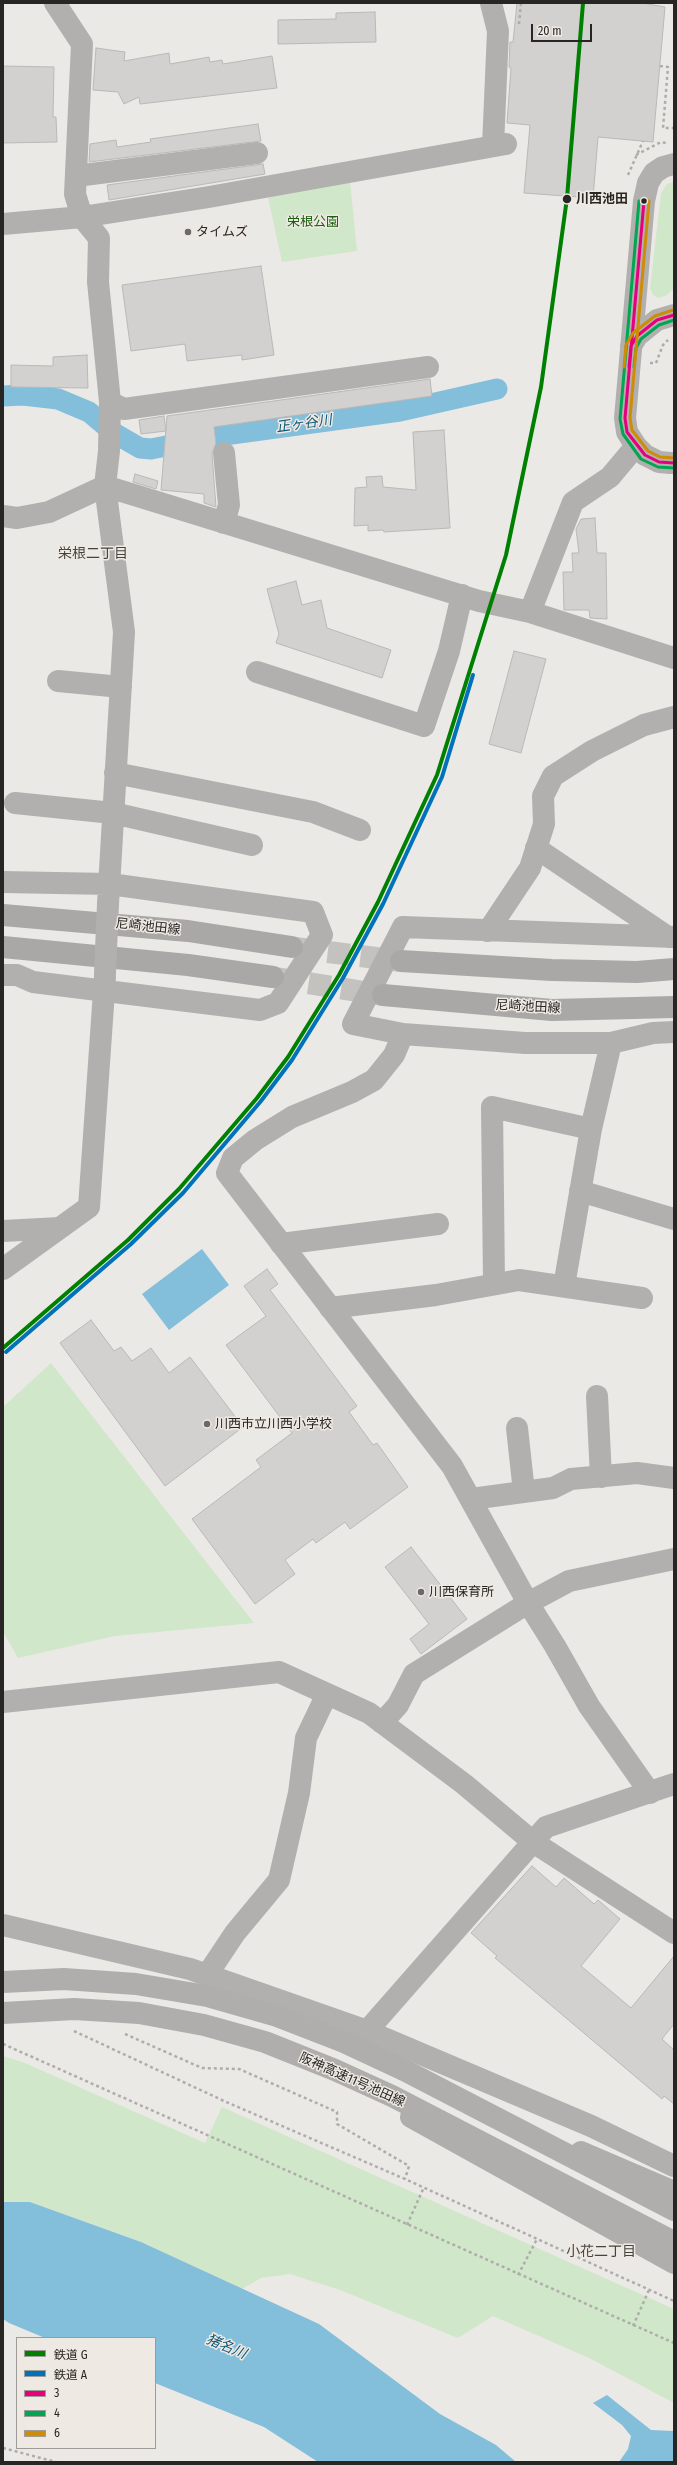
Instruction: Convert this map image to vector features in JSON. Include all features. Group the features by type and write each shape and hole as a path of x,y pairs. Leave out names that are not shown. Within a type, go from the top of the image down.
{"highway":[{"path":"3,1982 64,1979 136,1984 207,1996 277,2016 344,2042 463,2100 674,2210"},
{"name":"阪神高速11号池田線","path":"3,2013 74,2009 139,2014 204,2024 265,2042 335,2070 449,2124 674,2242"},
{"path":"335,2070 426,2126 674,2263"},
{"path":"463,2100 674,2192"}],"main road":[{"name":"尼崎池田線","path":"3,915 188,931 292,947"},
{"path":"3,947 188,965 273,978"},
{"path":"401,961 568,970 637,972 674,970"},
{"name":"尼崎池田線","path":"383,995 552,1010 674,1007"}],"street":[{"path":"3,1269 89,1207 105,982 115,773 124,632 105,486 110,417 98,282 99,238 82,217 75,194 82,44 55,3"},
{"path":"3,224 82,217 209,197 499,145 498,31 491,3"},
{"path":"76,176 257,153"},
{"path":"673,463 659,462 645,455 636,446 628,432 625,418 648,183 654,173 663,167 674,164"},
{"path":"631,346 645,329 657,320 669,316 674,297"},
{"path":"110,417 124,409 428,367"},
{"path":"530,612 573,502 610,477 636,446"},
{"path":"224,453 229,505 224,523"},
{"path":"3,516 17,518 49,512 105,486 462,595 530,612 674,658"},
{"path":"257,672 424,726 449,651 462,595"},
{"path":"58,681 121,687"},
{"path":"488,931 530,868 544,824 543,796 553,776 592,751 644,724 674,717"},
{"path":"115,773 312,812 360,830"},
{"path":"15,803 113,813 252,845"},
{"path":"536,848 671,937"},
{"path":"3,882 109,894 313,912 322,934 278,1002 260,1010 105,982 33,982 17,975 3,975"},
{"path":"671,937 403,927 353,1024 403,1034 525,1043 611,1043 653,1033 674,1032"},
{"path":"403,1034 394,1055 374,1080 352,1092 292,1117 255,1140 233,1158 227,1173 452,1466 472,1499 528,1603 556,1646 589,1706 650,1793"},
{"path":"564,1286 591,1129 611,1043"},
{"path":"494,1283 492,1107 591,1129"},
{"path":"580,1191 674,1219"},
{"path":"281,1244 438,1224"},
{"path":"3,1231 60,1228"},
{"path":"330,1308 436,1295 494,1283 519,1280 642,1298"},
{"path":"597,1396 601,1476"},
{"path":"518,1428 524,1492"},
{"path":"472,1499 553,1488 571,1479 637,1473 674,1478"},
{"path":"382,1723 398,1705 414,1674 528,1603 569,1581 674,1559"},
{"path":"3,1702 279,1672 369,1713 464,1784 533,1842 674,1933"},
{"path":"208,1975 235,1933 279,1880 299,1793 306,1738 327,1694"},
{"path":"367,2031 546,1827 674,1784"},
{"path":"3,1925 208,1975 367,2031 591,2126 674,2166"}],"path":[{"path":"660,66 668,67 663,128 674,128"},
{"path":"656,364 663,345 674,338"},
{"path":"70,2029 224,2101 405,2179 674,2301"},
{"path":"122,2033 202,2068 239,2069 337,2112 337,2124 409,2166 405,2179"},
{"path":"3,2044 674,2343"},
{"path":"407,2224 424,2188"},
{"path":"518,2274 537,2239"},
{"path":"633,2326 649,2290"},
{"path":"3,2448 56,2462"}],"green space":[{"name":"栄根公園","path":"350,180 357,251 282,262 267,193"},
{"path":"674,182 674,288 666,296 658,298 653,295 650,288 661,193 667,184"},
{"path":"51,1363 254,1623 115,1636 18,1658 3,1632 3,1407"},
{"path":"3,2056 25,2063 205,2143 222,2107 674,2309 674,2403 589,2358 493,2316 458,2338 340,2290 290,2274 261,2278 242,2289 141,2242 30,2202 3,2202"}],"water":[{"path":"202,1249 229,1285 169,1330 142,1294"},
{"name":"猪名川","path":"3,2202 30,2202 141,2242 319,2324 440,2414 496,2445 516,2462 318,2462 264,2427 156,2383 156,2337 43,2337 3,2319"},
{"path":"607,2395 651,2430 674,2431 674,2462 619,2462 628,2449 631,2436 622,2425 593,2403"}],"building":[{"path":"517,3 642,3 665,7 653,142 598,137 593,198 524,193 530,125 507,123 511,68 509,67 510,42 513,42"},
{"path":"375,12 376,42 278,44 278,20 336,19 336,13"},
{"path":"96,48 125,52 124,61 169,53 170,64 209,57 210,62 222,60 223,64 272,56 277,88 140,104 139,97 124,104 118,92 93,90"},
{"path":"3,66 54,67 53,117 56,117 57,142 3,143"},
{"path":"258,124 261,141 89,162 90,144 116,140 117,147 151,142 150,139"},
{"path":"263,164 265,174 109,200 107,185"},
{"path":"261,266 274,355 242,360 242,355 187,361 185,344 131,351 122,285"},
{"path":"87,355 88,388 11,387 11,365 53,366 53,357"},
{"path":"430,379 432,396 214,427 216,443 212,454 216,507 204,503 204,494 161,490 167,416"},
{"path":"164,416 166,431 141,434 139,420"},
{"path":"444,430 450,528 384,532 383,530 368,531 368,525 354,526 355,488 367,487 366,477 382,476 383,487 416,490 413,432"},
{"path":"135,474 158,481 156,489 133,482"},
{"path":"595,518 597,553 606,553 607,619 590,618 589,610 564,610 563,572 573,572 572,553 579,553 576,529 581,519"},
{"path":"296,581 302,605 321,600 327,628 391,650 382,678 276,643 279,634 267,589"},
{"path":"514,651 546,659 521,753 489,744"},
{"path":"267,1269 278,1284 270,1290 357,1406 349,1412 373,1445 377,1443 408,1487 350,1529 345,1522 316,1543 313,1539 285,1560 295,1574 255,1604 192,1519 261,1467 256,1460 292,1433 226,1345 266,1316 244,1286"},
{"path":"91,1320 114,1351 121,1347 132,1361 151,1348 169,1373 190,1357 243,1427 165,1486 60,1343"},
{"path":"411,1547 467,1619 421,1654 410,1639 429,1624 385,1567"},
{"path":"532,1866 556,1887 564,1878 594,1904 598,1900 620,1919 581,1966 631,2008 674,1956 674,2024 662,2039 674,2050 674,2104 664,2096 662,2099 495,1958 497,1956 471,1933"}],"waterway":[{"name":"正ヶ谷川","path":"3,396 23,395 58,399 89,412 114,433 140,448 151,449 217,436 400,411 497,389"}],"tunnel":[{"path":"295,948 401,961"},
{"path":"276,978 383,995"}],"rail line":[{"name":"G","path":"3,1348 128,1240 179,1189 257,1098 288,1057 339,975 378,902 437,775 506,555 541,387 567,198 583,3"},
{"name":"A","path":"6,1352 131,1244 183,1193 261,1101 292,1060 343,978 383,904 442,777 473,675"}],"transit line":[{"name":"4","path":"639,201 620,419 623,434 641,459 658,467 674,468"},
{"name":"3","path":"644,201 625,418 627,432 645,455 659,462 674,463"},
{"name":"6","path":"649,201 630,418 632,430 648,451 660,457 674,458"},
{"name":"6","path":"624,367 626,345 633,333 655,316 673,310"},
{"name":"3","path":"629,367 631,346 637,336 657,320 674,315"},
{"name":"4","path":"634,367 636,348 641,339 659,325 674,320"}],"place":[{"name":"川西池田","path":"567,199"},
{"name":"タイムズ","path":"188,232"},
{"name":"川西市立川西小学校","path":"207,1424"},
{"name":"川西保育所","path":"421,1592"}],"district":[{"name":"栄根二丁目","path":"93,554"},
{"name":"小花二丁目","path":"601,2252"}]}
